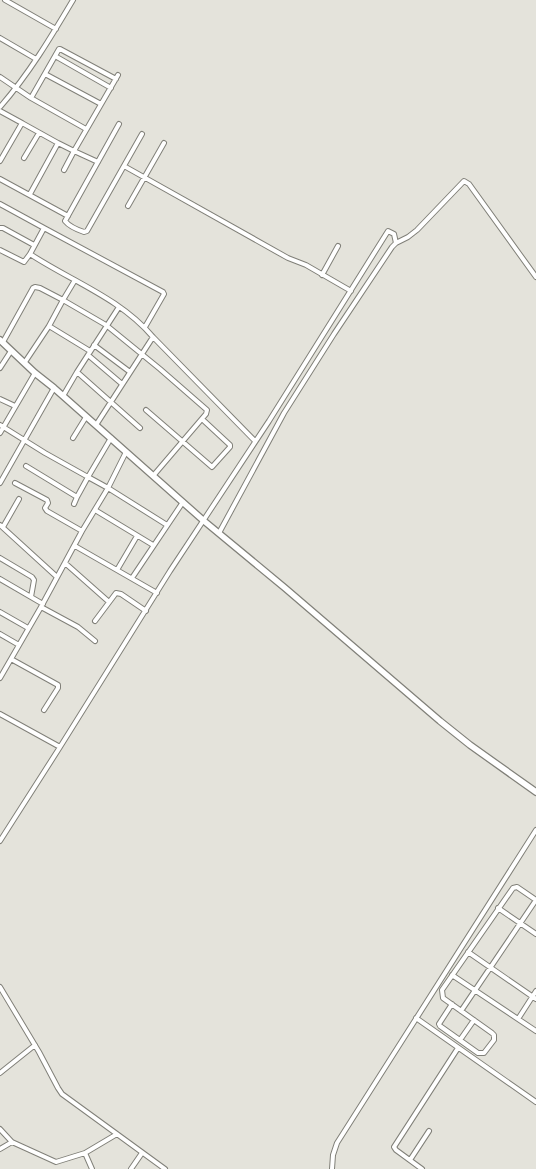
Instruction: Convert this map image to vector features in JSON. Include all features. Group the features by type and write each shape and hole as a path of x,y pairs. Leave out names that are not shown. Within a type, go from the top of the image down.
{"street":[{"path":"5,0 56,29"},
{"path":"0,107 16,88 36,59 73,0"},
{"path":"0,38 36,59"},
{"path":"32,98 59,49 116,80"},
{"path":"55,56 111,88"},
{"path":"45,74 101,104"},
{"path":"64,170 118,75"},
{"path":"0,77 32,98 86,129"},
{"path":"0,111 58,144 98,162"},
{"path":"0,161 22,123"},
{"path":"119,124 65,221 81,231 87,231 142,134"},
{"path":"24,158 39,133"},
{"path":"128,206 164,143"},
{"path":"30,194 58,144"},
{"path":"124,166 288,258 351,291"},
{"path":"0,179 68,216"},
{"path":"218,533 284,413 392,247 396,243 406,239 417,230 457,188 466,181 469,184 536,277"},
{"path":"0,204 163,292 164,294 145,327"},
{"path":"0,228 3,228 34,245"},
{"path":"0,250 24,262 44,228"},
{"path":"0,841 388,231 394,234 396,243"},
{"path":"322,275 338,246"},
{"path":"30,254 119,307 145,327 255,441"},
{"path":"25,362 75,280"},
{"path":"153,476 202,419 207,410 106,325 40,288 33,288 1,341 35,373 54,388 153,476 204,520 218,533 459,737 536,792"},
{"path":"63,396 106,325 119,307"},
{"path":"48,326 89,353 122,384"},
{"path":"96,425 153,337"},
{"path":"94,345 130,372"},
{"path":"0,368 11,351"},
{"path":"77,372 140,428"},
{"path":"0,433 2,426 35,373"},
{"path":"0,483 54,388"},
{"path":"0,399 15,406"},
{"path":"146,410 211,467 230,447 229,443 202,419"},
{"path":"73,438 86,416"},
{"path":"2,426 88,478 108,488 167,525"},
{"path":"74,504 111,438"},
{"path":"0,678 82,531 108,488 126,452"},
{"path":"26,466 77,497"},
{"path":"15,483 47,500 48,503 45,508 47,511 82,531"},
{"path":"19,499 1,526 57,577"},
{"path":"132,578 183,502"},
{"path":"95,510 153,546"},
{"path":"117,570 137,536"},
{"path":"75,546 157,593"},
{"path":"0,558 32,577 34,580 31,597"},
{"path":"65,563 109,602"},
{"path":"0,579 78,627 95,641"},
{"path":"95,620 115,594 119,593 146,611"},
{"path":"0,612 28,628"},
{"path":"0,634 19,645"},
{"path":"11,660 58,686 44,710"},
{"path":"0,714 60,748"},
{"path":"332,1169 333,1155 337,1143 536,830"},
{"path":"452,1004 439,1025 440,1028 480,1054 486,1052 494,1040 494,1036 474,1020 461,1011 452,1004 443,998 441,993 511,889 514,887 536,900 461,1011"},
{"path":"498,908 536,934"},
{"path":"468,952 534,998"},
{"path":"452,975 536,1031"},
{"path":"0,990 36,1045 62,1094 165,1169"},
{"path":"518,1019 534,998 536,991"},
{"path":"416,1018 536,1102"},
{"path":"460,1040 474,1020"},
{"path":"0,1073 36,1045"},
{"path":"422,1169 396,1150 395,1146 458,1048"},
{"path":"0,1129 12,1142 56,1162 85,1153 117,1134"},
{"path":"410,1160 429,1131"},
{"path":"0,1149 12,1142"},
{"path":"85,1153 92,1169"},
{"path":"131,1169 142,1153"}]}
